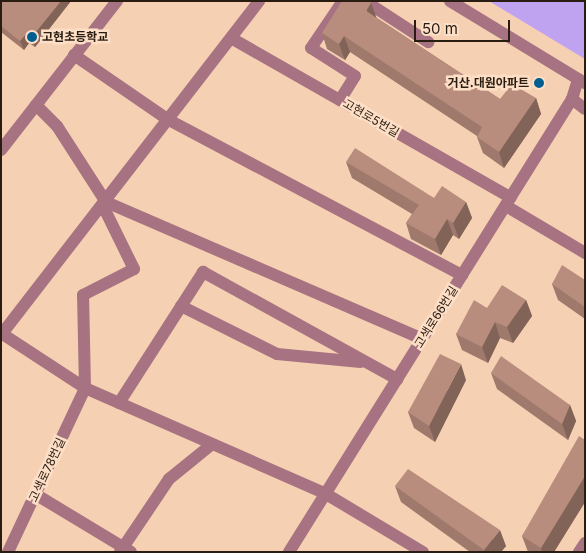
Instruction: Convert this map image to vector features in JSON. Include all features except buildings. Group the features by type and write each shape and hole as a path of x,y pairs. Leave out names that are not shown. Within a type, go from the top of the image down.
{"street":[{"path":"1,150 117,1"},
{"path":"259,1 2,334 85,388 326,494 423,552"},
{"path":"340,100 355,76 311,48 343,1"},
{"path":"355,1 368,3 428,42"},
{"path":"450,1 582,81"},
{"name":"고현로5번길","path":"232,38 340,100 508,202 585,253"},
{"path":"74,55 167,119 462,275"},
{"name":"고색로66번길","path":"289,552 582,81"},
{"path":"572,98 585,109"},
{"path":"36,105 57,126 104,204 134,269 83,295 85,388"},
{"path":"104,204 422,339"},
{"path":"120,403 203,272 397,380"},
{"path":"181,306 277,354 366,362"},
{"name":"고색로78번길","path":"12,551 85,388"},
{"path":"36,494 125,550 169,479 212,444"},
{"path":"579,552 585,543"}],"shaded area":[{"path":"489,1 585,1 585,59"}],"place":[{"name":"고현초등학교","path":"32,37"},
{"name":"거산.대원아파트","path":"539,83"}]}
